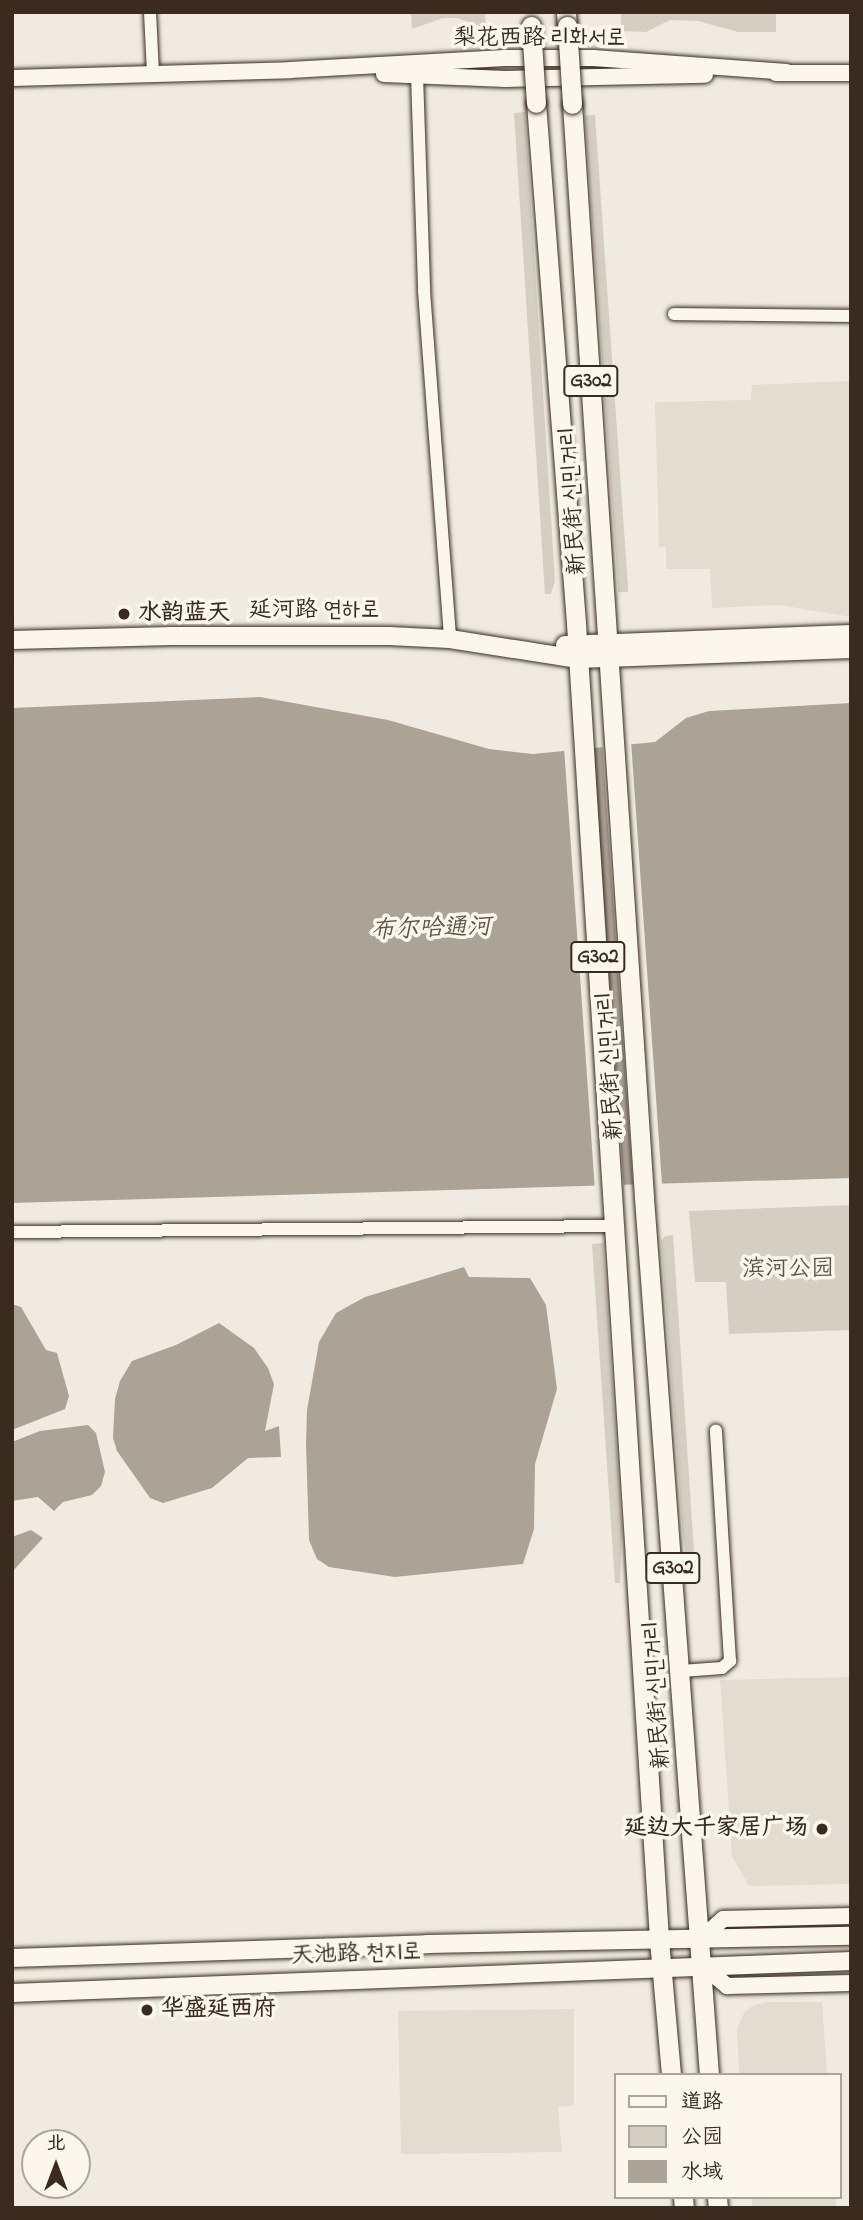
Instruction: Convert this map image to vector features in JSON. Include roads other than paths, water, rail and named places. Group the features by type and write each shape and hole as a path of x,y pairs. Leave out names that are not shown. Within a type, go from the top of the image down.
{"highway":[{"name":"新民街 신민거리","path":"531,19 578,652 659,1940 671,2073"},
{"name":"新民街 신민거리","path":"567,19 644,1198 709,2073"},
{"path":"616,1231 647,1234"}],"main road":[{"name":"延河路 연하로","path":"12,640 173,636 450,639 530,650 578,652 851,634"},
{"name":"延河路 연하로","path":"608,650 851,649"},
{"name":"天池路 천지로","path":"12,1958 427,1944 851,1936"},
{"name":"天池路 천지로","path":"12,1993 851,1961"}],"street":[{"path":"150,12 152,74"},
{"name":"梨花西路 리화서로","path":"12,78 290,70 505,58 593,58 786,72"},
{"name":"梨花西路 리화서로","path":"290,70 595,79 786,72 851,73"},
{"path":"417,75 424,291 450,639"},
{"path":"674,314 851,316"},
{"path":"12,1232 616,1231"},
{"path":"681,1671 722,1668 730,1661 716,1430"},
{"path":"701,1939 723,1919 851,1916"},
{"path":"702,1965 727,1986 851,1983"}],"water":[{"name":"布尔哈通河","path":"260,697 388,720 489,749 533,754 655,742 686,718 709,711 851,703 851,1178 12,1203 12,708"},
{"path":"464,1267 469,1277 530,1278 546,1305 557,1389 535,1464 534,1529 523,1564 395,1577 329,1567 317,1559 309,1540 307,1410 319,1342 336,1313 365,1297"},
{"path":"12,1304 21,1307 46,1350 57,1353 69,1396 65,1409 12,1430"},
{"path":"219,1323 254,1348 268,1368 274,1384 265,1431 279,1426 281,1457 248,1458 212,1488 163,1503 150,1498 117,1451 113,1438 115,1399 120,1381 132,1361 176,1345"},
{"path":"88,1425 96,1433 105,1472 101,1486 92,1495 63,1502 54,1511 38,1497 12,1501 12,1442 40,1431"},
{"path":"31,1530 43,1538 12,1572 12,1537"}],"place":[{"name":"水韵蓝天","path":"124,614"},
{"name":"延边大千家居广场","path":"822,1829"},
{"name":"华盛延西府","path":"147,2010"}],"park label":[{"name":"滨河公园","path":"788,1270"}]}
